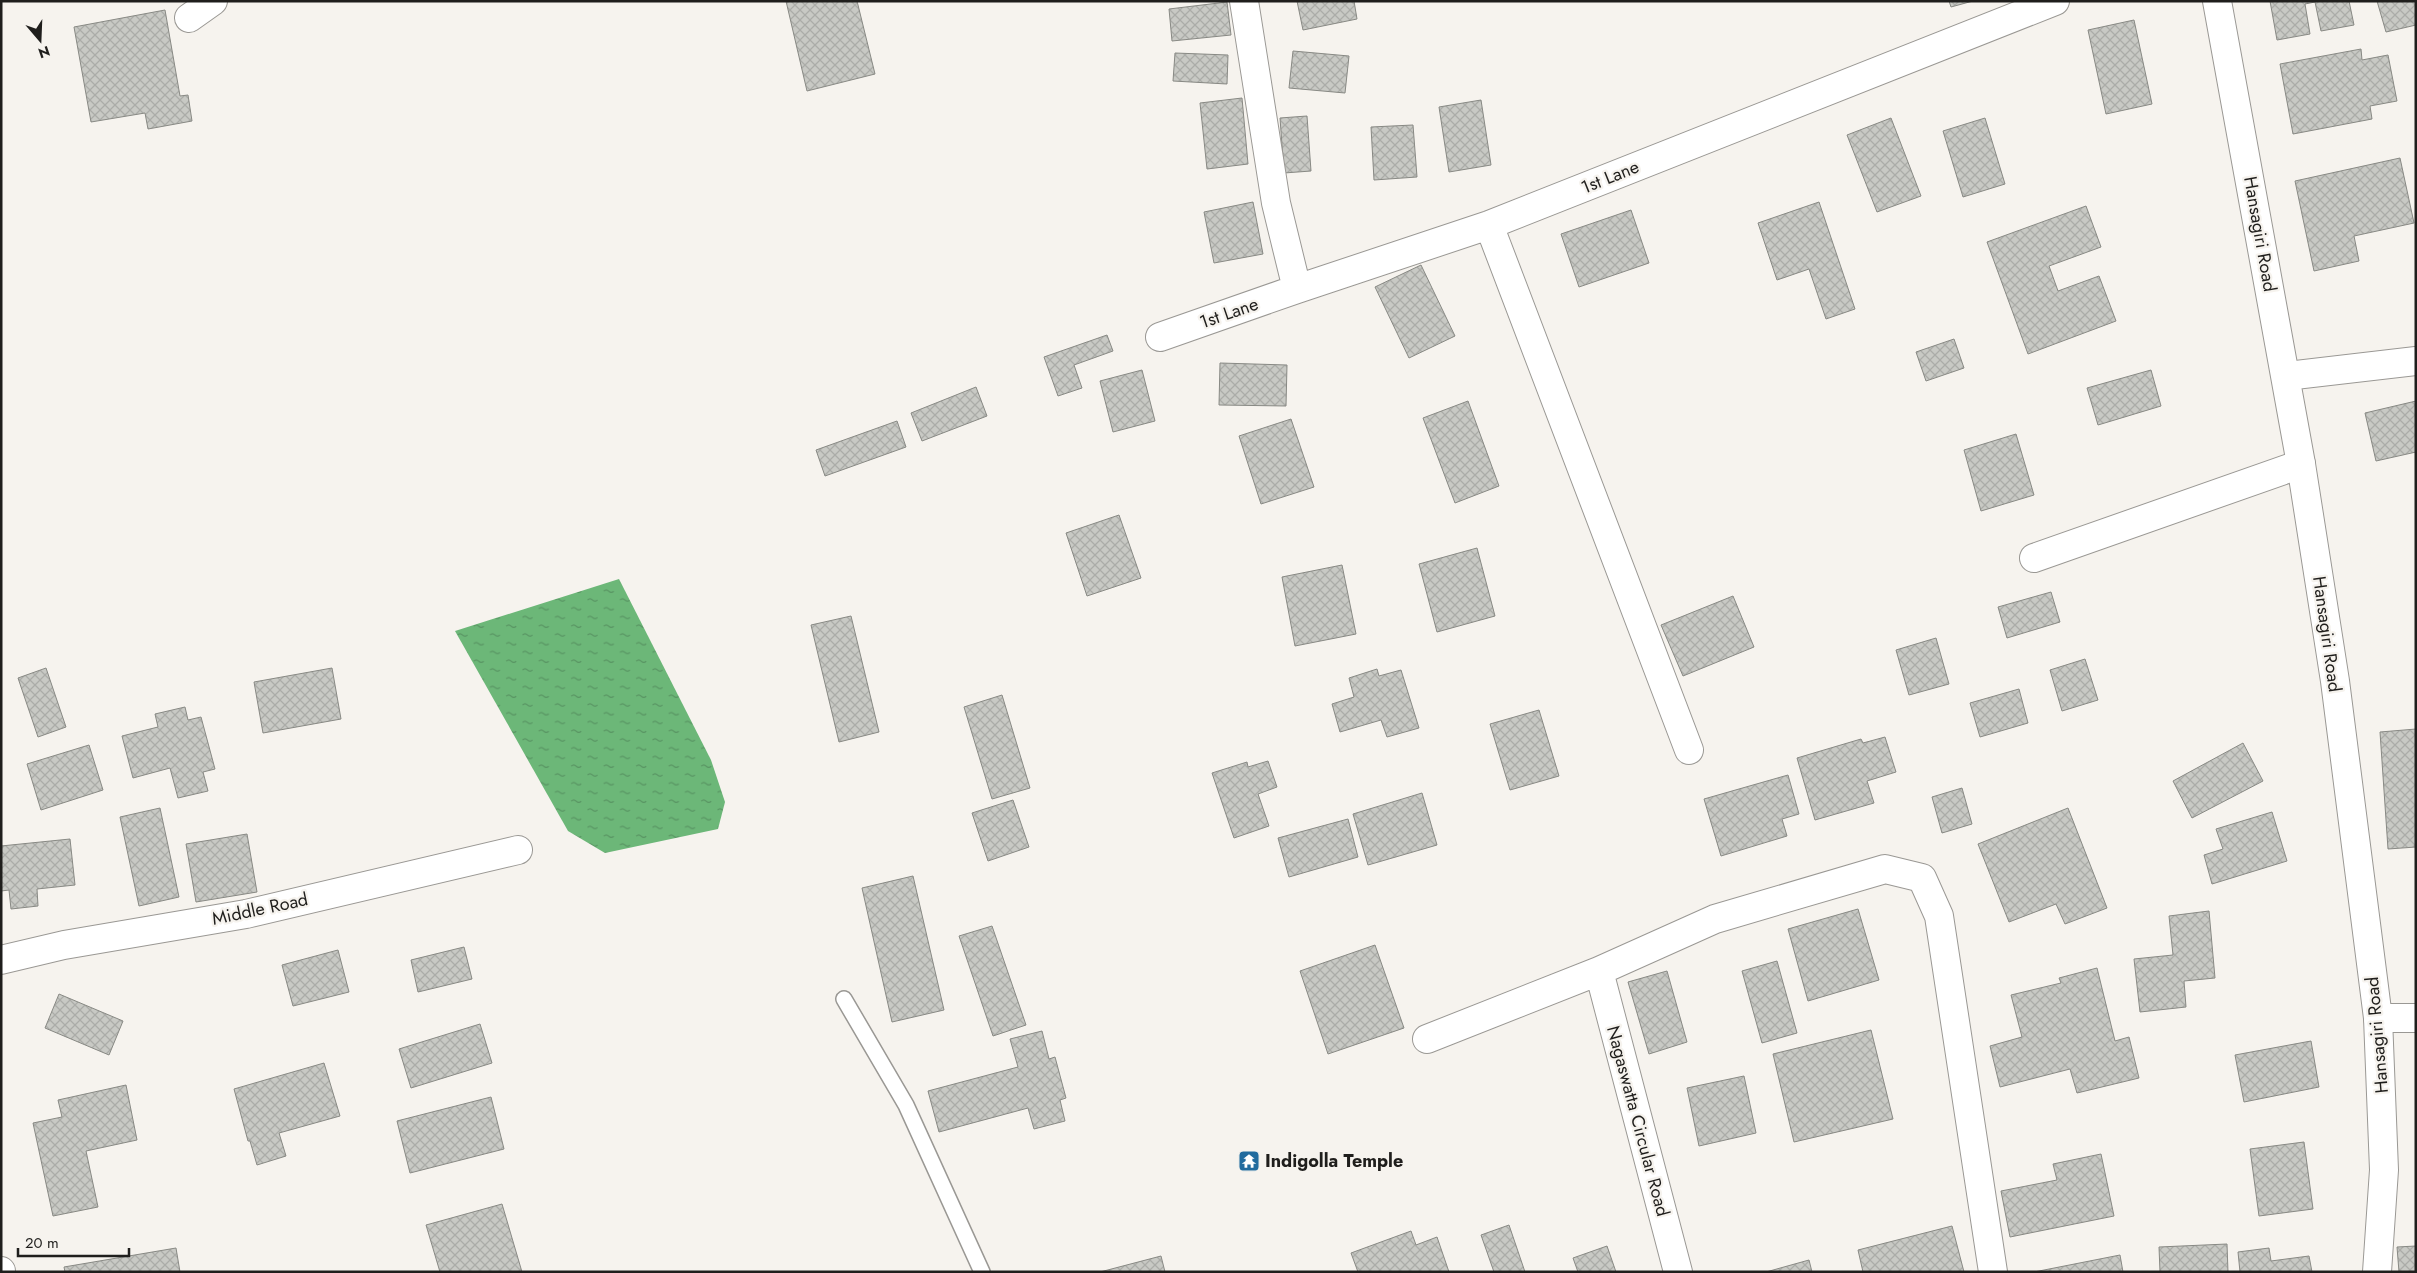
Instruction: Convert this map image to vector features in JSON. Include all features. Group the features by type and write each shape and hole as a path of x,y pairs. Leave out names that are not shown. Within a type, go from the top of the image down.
{"street":[{"path":"189,18 213,1"},
{"path":"1244,1 1276,203 1297,289"},
{"name":"1st Lane","path":"1160,337 1489,225 2055,1"},
{"name":"Hansagiri Road","path":"2217,1 2302,464 2335,681 2344,770 2378,1018 2384,1170 2377,1272"},
{"path":"1489,225 1689,750"},
{"path":"2286,376 2416,361"},
{"path":"2034,558 2302,464"},
{"name":"Middle Road","path":"1,960 64,944 246,914 518,850"},
{"path":"1427,1039 1599,971 1715,919 1885,869 1922,878 1939,916 1993,1272"},
{"name":"Nagaswatta Circular Road","path":"1599,971 1678,1272"},
{"path":"2378,1018 2416,1018"}],"lane":[{"path":"844,1000 906,1105 982,1272"}],"water":[{"path":"619,579 711,760 725,802 718,829 605,853 568,831 455,631"}],"building":[{"path":"786,1 857,1 875,74 807,91"},
{"path":"1297,1 1354,1 1357,19 1303,30"},
{"path":"1949,1 1973,1 1951,7"},
{"path":"2270,1 2349,1 2354,25 2321,31 2315,2 2305,4 2310,34 2277,40"},
{"path":"2377,1 2416,1 2416,25 2386,32"},
{"path":"1227,2 1231,35 1172,41 1169,9"},
{"path":"165,10 180,96 188,95 192,121 148,129 145,113 91,122 74,27"},
{"path":"2134,20 2152,104 2106,114 2088,30"},
{"path":"2361,49 2362,60 2388,55 2397,101 2370,106 2372,119 2293,134 2280,64"},
{"path":"1293,51 1349,56 1345,93 1289,88"},
{"path":"1175,53 1228,55 1227,84 1173,81"},
{"path":"1242,98 1248,164 1207,169 1200,103"},
{"path":"1481,100 1491,165 1449,172 1439,107"},
{"path":"1307,116 1311,171 1284,173 1280,118"},
{"path":"1891,118 1921,196 1877,212 1847,135"},
{"path":"1985,118 2005,184 1963,197 1943,131"},
{"path":"1413,125 1417,177 1374,180 1371,127"},
{"path":"2400,158 2414,223 2354,236 2359,261 2314,271 2295,181"},
{"path":"1253,202 1263,254 1214,263 1204,212"},
{"path":"1819,202 1855,309 1826,319 1809,269 1777,280 1758,223"},
{"path":"2086,206 2101,247 2049,266 2058,291 2099,276 2116,321 2028,354 1987,242"},
{"path":"1631,210 1649,263 1579,287 1561,234"},
{"path":"1421,265 1455,336 1409,358 1375,287"},
{"path":"1107,335 1113,351 1074,365 1082,388 1058,396 1044,357"},
{"path":"1954,339 1964,368 1926,381 1916,352"},
{"path":"1220,363 1287,365 1286,406 1219,405"},
{"path":"1142,370 1155,421 1113,432 1100,381"},
{"path":"2151,370 2161,406 2098,425 2087,388"},
{"path":"976,387 987,416 922,441 911,413"},
{"path":"1468,401 1499,486 1455,503 1423,418"},
{"path":"2416,401 2416,452 2376,461 2365,413"},
{"path":"1291,419 1314,487 1261,504 1239,436"},
{"path":"897,421 906,447 825,476 816,450"},
{"path":"2016,434 2034,495 1981,511 1964,450"},
{"path":"1119,515 1141,578 1087,596 1066,533"},
{"path":"1477,548 1495,616 1437,632 1419,564"},
{"path":"1342,565 1356,634 1295,646 1282,577"},
{"path":"2051,592 2060,622 2007,638 1998,607"},
{"path":"1733,596 1754,647 1683,676 1661,625"},
{"path":"851,616 879,732 839,742 811,625"},
{"path":"1936,638 1949,684 1909,695 1896,650"},
{"path":"2085,659 2098,700 2062,711 2050,670"},
{"path":"46,668 66,727 38,737 18,678"},
{"path":"332,668 341,719 263,733 254,682"},
{"path":"1377,669 1379,676 1401,670 1419,728 1387,737 1381,720 1340,732 1332,704 1354,697 1349,678"},
{"path":"2019,689 2028,723 1980,737 1970,703"},
{"path":"1002,695 1030,788 992,799 964,707"},
{"path":"185,707 188,720 201,717 215,769 203,772 208,791 178,798 170,768 133,778 122,736 158,727 155,714"},
{"path":"1539,710 1559,776 1510,790 1490,724"},
{"path":"2416,729 2416,847 2388,849 2380,732"},
{"path":"1885,737 1896,772 1867,781 1874,803 1815,820 1797,758 1861,739 1863,743"},
{"path":"2243,743 2263,781 2192,818 2173,781"},
{"path":"89,745 103,790 41,810 27,764"},
{"path":"1268,761 1277,787 1258,794 1269,826 1234,838 1212,773 1247,762 1248,767"},
{"path":"1788,775 1799,814 1782,819 1787,836 1721,856 1704,799"},
{"path":"1962,788 1972,824 1942,833 1932,797"},
{"path":"1422,793 1437,845 1368,865 1353,814"},
{"path":"1013,800 1029,847 988,861 972,813"},
{"path":"160,808 179,897 139,906 120,817"},
{"path":"2068,808 2107,908 2065,924 2056,904 2009,922 1978,844"},
{"path":"2272,812 2287,861 2212,884 2204,855 2223,849 2216,829"},
{"path":"1348,819 1358,857 1289,877 1278,838"},
{"path":"247,834 257,892 196,902 186,844"},
{"path":"70,839 75,885 37,889 38,906 11,909 9,890 1,891 1,846"},
{"path":"913,876 944,1010 892,1022 862,888"},
{"path":"1858,909 1879,980 1808,1001 1788,929"},
{"path":"2209,911 2215,978 2184,981 2186,1007 2140,1012 2134,959 2173,955 2169,916"},
{"path":"992,926 1026,1025 993,1036 959,936"},
{"path":"1375,945 1404,1028 1328,1054 1300,971"},
{"path":"464,947 472,979 418,992 411,960"},
{"path":"338,950 349,992 293,1006 282,965"},
{"path":"1777,961 1797,1033 1762,1043 1742,971"},
{"path":"2097,968 2115,1041 2129,1037 2139,1078 2077,1093 2070,1069 2000,1087 1990,1046 2022,1037 2011,995 2061,983 2059,978"},
{"path":"1667,971 1687,1042 1649,1054 1628,982"},
{"path":"59,994 123,1021 109,1055 45,1028"},
{"path":"480,1024 492,1063 411,1088 399,1049"},
{"path":"1871,1030 1893,1119 1794,1142 1773,1054"},
{"path":"1042,1031 1049,1059 1055,1057 1066,1098 1060,1100 1065,1121 1034,1129 1028,1108 939,1132 928,1091 1018,1067 1010,1039"},
{"path":"2311,1041 2319,1087 2244,1102 2235,1055"},
{"path":"324,1063 340,1116 279,1133 286,1156 257,1165 250,1141 248,1141 234,1089"},
{"path":"1744,1076 1756,1133 1699,1146 1687,1088"},
{"path":"126,1085 137,1140 86,1151 98,1207 53,1216 33,1123 62,1117 58,1100"},
{"path":"491,1097 504,1149 410,1173 397,1121"},
{"path":"2304,1142 2313,1209 2259,1216 2250,1149"},
{"path":"2101,1154 2114,1216 2010,1237 2001,1191 2057,1180 2053,1164"},
{"path":"502,1204 522,1272 440,1272 426,1225"},
{"path":"1509,1225 1525,1272 1494,1272 1481,1235"},
{"path":"1952,1226 1964,1272 1863,1272 1858,1250"},
{"path":"1411,1231 1416,1245 1437,1237 1449,1272 1358,1272 1351,1253"},
{"path":"2227,1244 2228,1272 2160,1272 2159,1247"},
{"path":"1607,1246 1616,1272 1578,1272 1573,1258"},
{"path":"2416,1246 2416,1272 2399,1272 2397,1247"},
{"path":"176,1248 180,1272 65,1272 64,1267"},
{"path":"2269,1248 2271,1261 2309,1256 2312,1272 2240,1272 2238,1252"},
{"path":"2120,1255 2123,1272 2034,1272"},
{"path":"1161,1256 1165,1272 1100,1272"},
{"path":"1809,1260 1812,1272 1766,1272"}],"place":[{"name":"Indigolla Temple","path":"1249,1161"}]}
